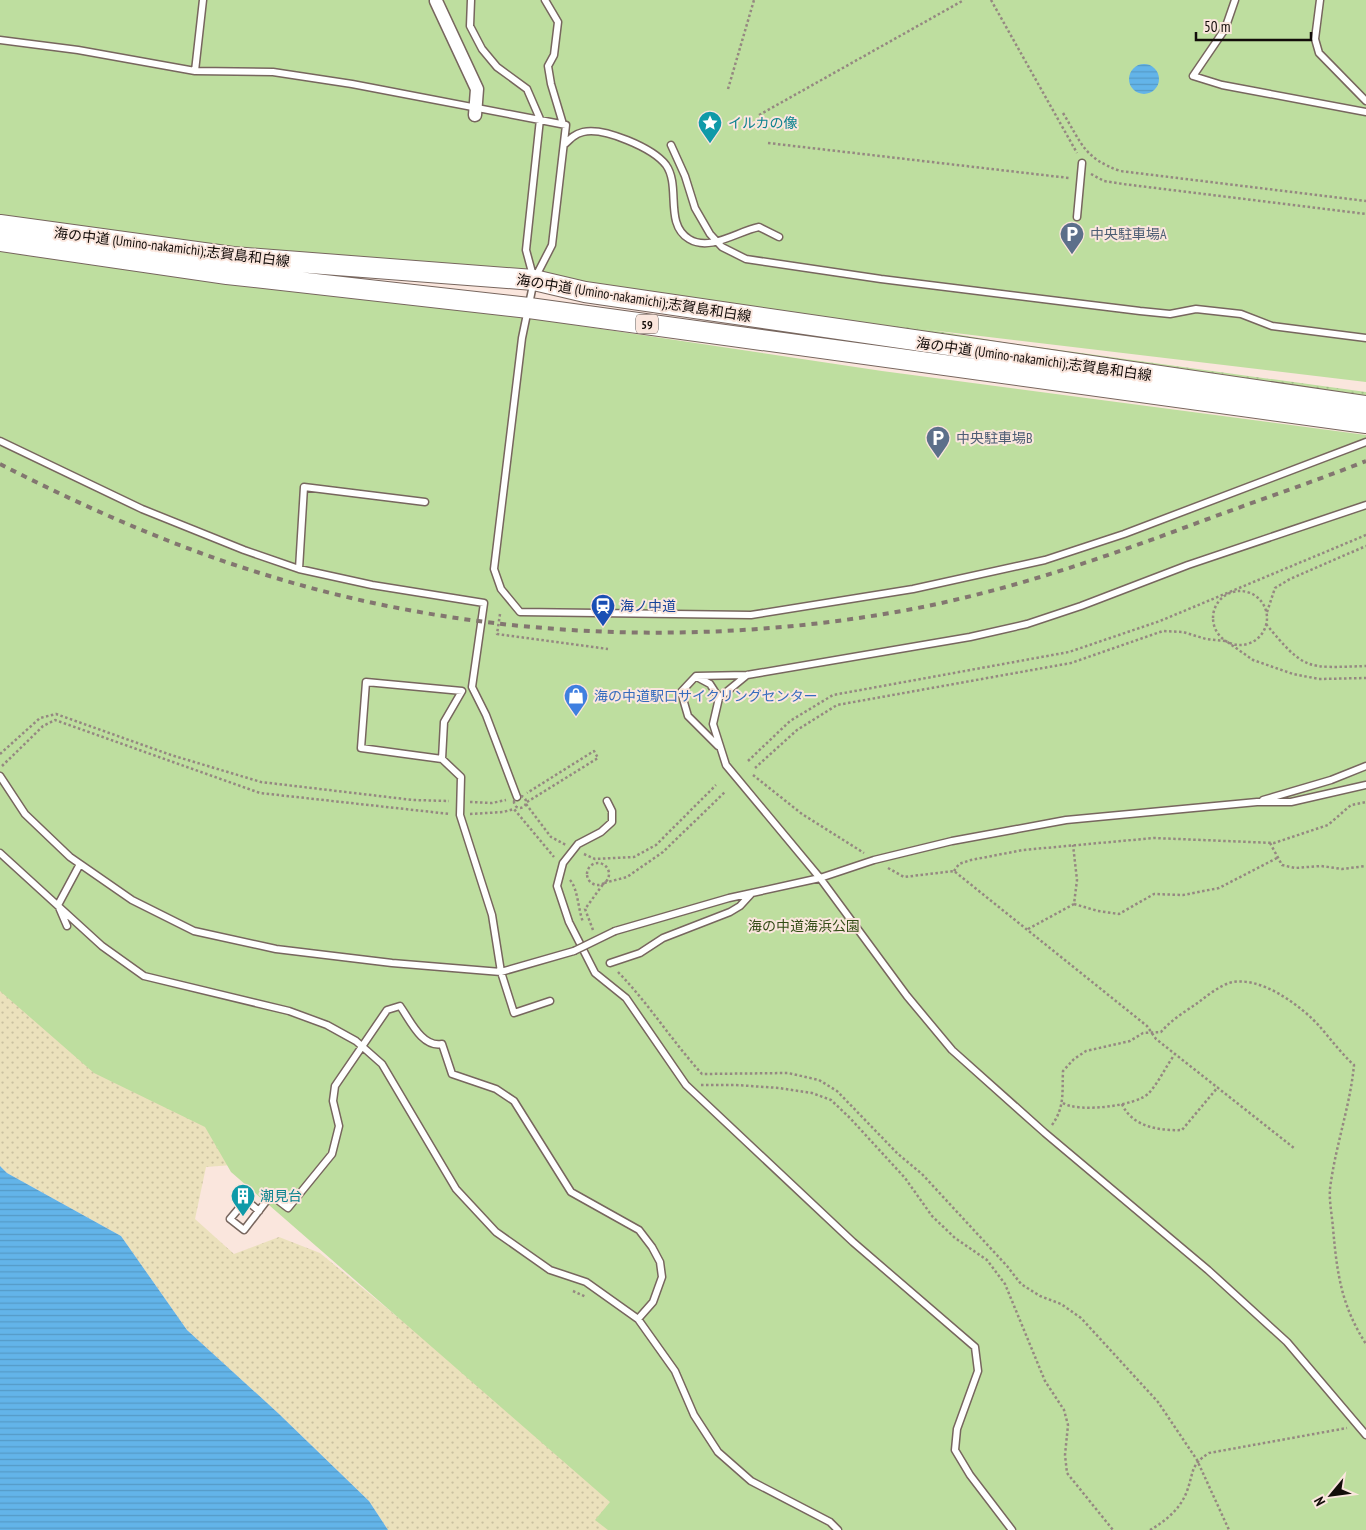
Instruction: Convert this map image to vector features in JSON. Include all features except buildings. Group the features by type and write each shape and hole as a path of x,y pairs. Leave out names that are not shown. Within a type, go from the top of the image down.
{"main road":[{"name":"海の中道 (Umino-nakamichi);志賀島和白線","path":"0,225 232,257 534,280 585,292 1294,404"},
{"name":"海の中道 (Umino-nakamichi);志賀島和白線","path":"0,241 228,274 529,308 1128,392 1294,404"},
{"name":"59","path":"1294,404 1366,406"},
{"name":"59","path":"1294,404 1366,423"}],"street":[{"path":"436,1 477,89 475,112"}],"lane":[{"path":"195,71 203,0"},
{"path":"471,0 470,26 482,49 496,67 527,89 540,119 526,250 534,280"},
{"path":"545,0 558,22 554,55 548,66 551,84 565,125 565,144 552,245 534,280 522,338 494,569 501,589 520,612 751,615 913,589 1045,560 1124,534 1366,442"},
{"path":"1235,0 1225,29 1193,76 1222,85 1366,112"},
{"path":"1320,0 1315,39 1319,53 1366,101"},
{"path":"0,40 78,50 195,71 273,72 352,84 475,112 540,119 565,125"},
{"path":"565,144 573,135 585,131 628,139 652,153 666,166 672,180 678,225 688,239 698,243 716,241 759,227 779,236"},
{"path":"671,145 685,176 695,208 716,241 746,259 881,279 1140,311 1170,314 1196,309 1241,314 1272,326 1366,338"},
{"path":"1077,217 1082,163"},
{"path":"0,441 142,509 244,550 299,569 372,586 484,603 472,687 486,715 518,797"},
{"path":"299,569 304,487 425,502"},
{"path":"718,746 688,716 681,692 696,676 748,675 970,637 1027,624 1188,565 1366,505"},
{"path":"748,675 719,698 713,724 718,746 726,765 820,878 879,960 952,1050 1045,1134 1208,1270 1286,1342 1366,1436"},
{"path":"696,676 710,684 719,698"},
{"path":"472,687 462,691 366,682 361,748 442,759 461,777 462,802 460,815 492,915 501,972 514,1013 550,1001"},
{"path":"442,759 444,722 462,691"},
{"path":"1257,802 1288,791 1331,780 1366,766"},
{"path":"0,776 26,814 80,864 132,900 194,931 285,950 392,963 501,972 574,951 615,932 751,893 820,878 874,860 952,841 1066,820 1257,802 1291,802 1366,785"},
{"path":"607,801 612,812 612,822 601,832 578,844 562,863 557,886 569,922 595,973 626,998 686,1085 853,1242 975,1347 978,1371 957,1430 954,1450 970,1475 1012,1530"},
{"path":"0,853 102,946 144,976 289,1011 327,1025 363,1047 382,1064 456,1190 496,1232 550,1270 586,1282 638,1319 675,1372 694,1415 718,1452 751,1481 830,1522 838,1530"},
{"path":"58,905 80,864"},
{"path":"610,963 640,953 664,938 730,912 740,906 751,893"},
{"path":"58,905 67,926"},
{"path":"259,1211 246,1200 230,1219 244,1230 272,1195 288,1208 332,1154 338,1126 332,1101 335,1086 387,1010 400,1006 423,1039 436,1045 442,1044 452,1074 496,1089 514,1101 571,1192 639,1230 652,1247 660,1262 662,1277 653,1302 638,1319"}],"path":[{"path":"728,89 754,0"},
{"path":"759,115 964,0"},
{"path":"991,0 1082,163 1090,173 1104,181 1366,214"},
{"path":"1064,113 1090,156 1102,165 1120,172 1366,202"},
{"path":"768,143 1081,180"},
{"path":"748,761 790,721 833,695 1069,652 1160,621 1236,591 1366,535"},
{"path":"1266,613 1275,588 1290,579 1366,546"},
{"path":"755,768 797,730 837,705 1071,663 1163,631 1183,632 1206,639 1226,641 1238,645 1250,643 1261,636 1266,624 1266,613 1263,603 1256,596 1246,591 1236,591 1223,596 1215,606 1212,619 1216,632 1226,641 1253,660 1292,674 1319,679 1366,678"},
{"path":"500,614 497,634 608,649"},
{"path":"1266,624 1299,660 1318,668 1366,666"},
{"path":"0,754 40,718 56,714 171,755 261,782 413,800 492,804 518,797 594,751 598,758 526,803 551,837 568,846"},
{"path":"0,768 42,726 55,720 260,793 460,815 503,812 514,809 524,818"},
{"path":"753,775 802,814 904,877 954,871 1147,1026 1175,1054 1294,1148"},
{"path":"577,850 595,859 634,857 656,845 716,785"},
{"path":"595,936 585,909 604,883 609,877 608,868 601,863 593,864 588,871 589,879 595,884 604,883 627,877 663,852 726,791"},
{"path":"954,871 959,864 971,860 1023,850 1073,845 1110,844 1154,838 1270,843 1328,825 1352,805 1366,802"},
{"path":"503,812 514,804"},
{"path":"518,808 537,839 556,861"},
{"path":"1270,843 1282,865 1296,868 1321,866 1342,869 1366,866"},
{"path":"1073,845 1077,880 1074,904"},
{"path":"1028,929 1074,904 1098,911 1119,914 1154,894 1183,895 1219,888 1277,858"},
{"path":"566,875 574,884 578,910 585,928"},
{"path":"610,963 639,994 675,1044 702,1074 788,1073 819,1080 837,1091 898,1154 922,1174 1007,1266 1021,1284 1040,1296 1061,1304 1082,1318 1158,1402 1197,1460 1229,1530"},
{"path":"1045,1134 1060,1113 1063,1103 1064,1071 1074,1059 1086,1051 1130,1041 1143,1033 1161,1032 1167,1024 1229,983 1245,982 1266,986 1288,1000 1320,1027 1339,1052 1354,1065 1351,1093 1340,1135 1330,1191 1340,1290 1355,1326 1366,1344"},
{"path":"1063,1103 1079,1107 1122,1104 1148,1094 1175,1054"},
{"path":"696,1085 736,1084 778,1088 812,1093 831,1100 905,1178 932,1216 956,1238 987,1260 1005,1284 1045,1381 1064,1410 1068,1425 1065,1455 1067,1473 1113,1530"},
{"path":"1122,1104 1137,1120 1150,1128 1182,1130 1218,1088"},
{"path":"572,1290 590,1299"},
{"path":"1150,1530 1176,1511 1187,1492 1191,1474 1197,1460 1209,1453 1358,1426"}],"green space":[{"path":"0,0 1366,0 1366,382 0,219"},
{"name":"海の中道海浜公園","path":"0,249 240,286 482,311 882,371 1366,435 1366,1530 608,1530 595,1520 610,1502 231,1172 205,1127 94,1073 0,991"},
{"path":"819,311 1008,343 1366,392 1366,398 817,316"}],"sand":[{"path":"0,986 206,1117 232,1165 206,1167 195,1219 234,1254 279,1237 320,1253 621,1501 613,1530 388,1530 369,1501 278,1413 187,1330 121,1236 7,1173 0,1166"}],"water":[{"path":"1144,64 1155,68 1159,79 1155,90 1144,94 1133,90 1129,79 1133,68"},
{"path":"0,1166 7,1173 121,1236 187,1330 278,1413 369,1501 388,1530 0,1530"}],"railway":[{"path":"0,464 129,525 195,551 263,574 338,595 415,611 493,623 571,630 650,633 729,631 807,625 884,614 966,597 1007,587 1087,562 1366,461"}],"place":[{"name":"イルカの像","path":"710,144"},
{"name":"中央駐車場A","path":"1072,255"},
{"name":"中央駐車場B","path":"938,459"},
{"name":"海ノ中道","path":"603,627"},
{"name":"海の中道駅口サイクリングセンター","path":"576,717"},
{"name":"潮見台","path":"243,1217"}]}
